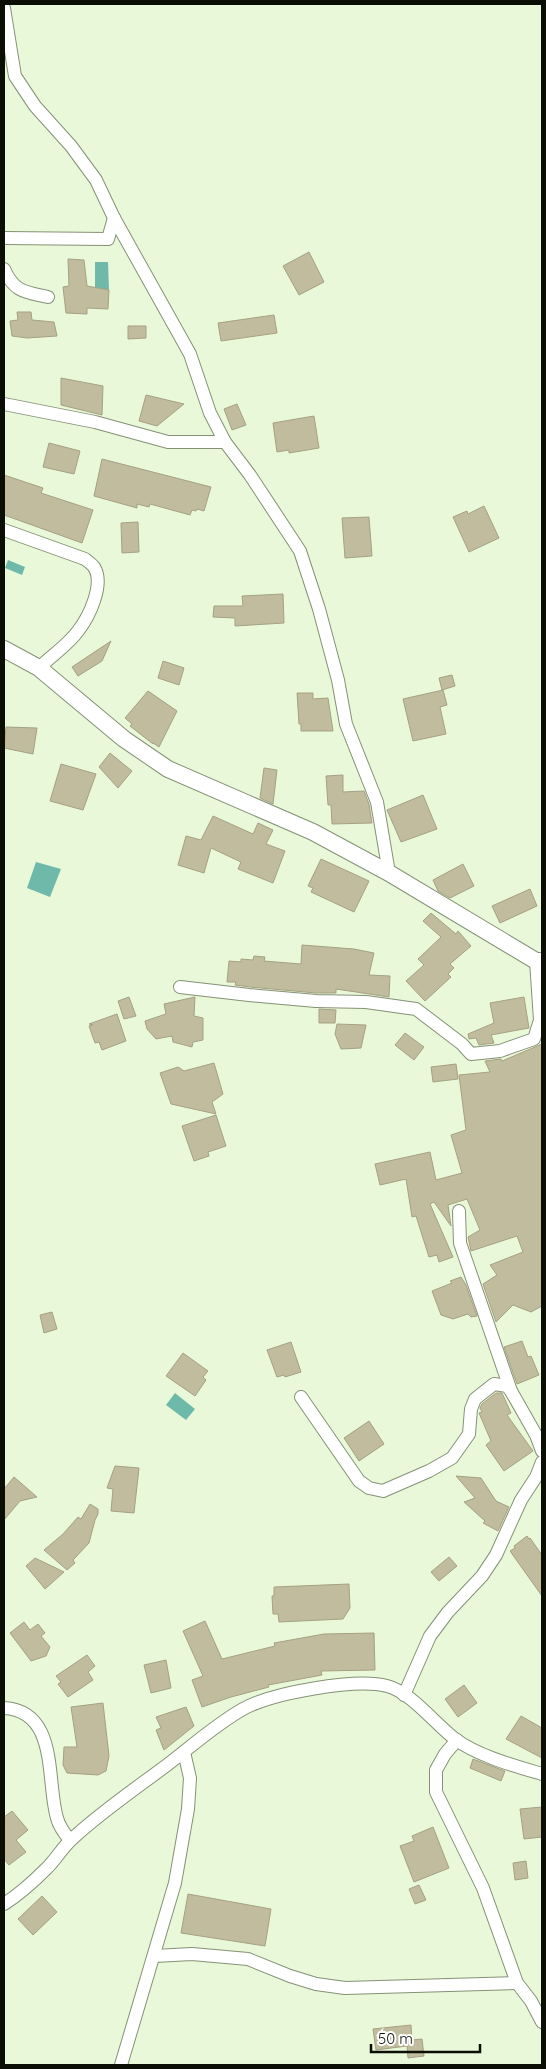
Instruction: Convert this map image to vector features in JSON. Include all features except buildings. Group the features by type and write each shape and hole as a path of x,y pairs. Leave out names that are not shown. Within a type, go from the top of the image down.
{"street":[{"path":"4,8 15,76 35,106 71,146 96,180 114,218 190,354 210,414 225,442 282,522 303,560 326,636 346,724 377,802 389,873"},
{"path":"4,238 108,239 114,218"},
{"path":"4,269 9,280 20,291 48,297"},
{"path":"4,404 95,422 168,442 225,442"},
{"path":"4,530 85,559 93,566 97,576 97,592 93,606 78,631 39,668"},
{"path":"4,649 39,668 124,739 168,769 313,832 389,873 539,961 541,1007 540,1020 534,1039 500,1051 471,1054 462,1044 416,1008 366,1002 316,1001 268,997 180,987"},
{"path":"459,1211 460,1243 512,1391 536,1435 542,1451"},
{"path":"301,1397 360,1481 369,1488 383,1491 429,1471 452,1458 468,1434 474,1399 483,1391 494,1384 507,1386 512,1391"},
{"path":"404,1695 430,1636 452,1606 482,1576 496,1555 521,1500 536,1478 542,1462"},
{"path":"4,1904 17,1896 47,1868 70,1840 97,1817 211,1730 245,1708 285,1695 363,1683 388,1686 404,1695 456,1740 502,1762 542,1774"},
{"path":"4,1708 14,1708 26,1712 42,1734 49,1753 57,1818 62,1830 70,1840"},
{"path":"456,1740 436,1770 436,1792 483,1888 517,1983 531,2001 542,2022"},
{"path":"121,2065 175,1883 188,1809 190,1778 184,1752"},
{"path":"154,1956 192,1954 248,1958 290,1976 316,1984 345,1988 517,1983"}],"water":[{"path":"95,262 108,262 109,290 95,288"},
{"path":"8,560 25,567 22,575 5,568"},
{"path":"36,862 61,869 50,897 27,888"},
{"path":"175,1393 195,1409 186,1420 166,1405"}]}
